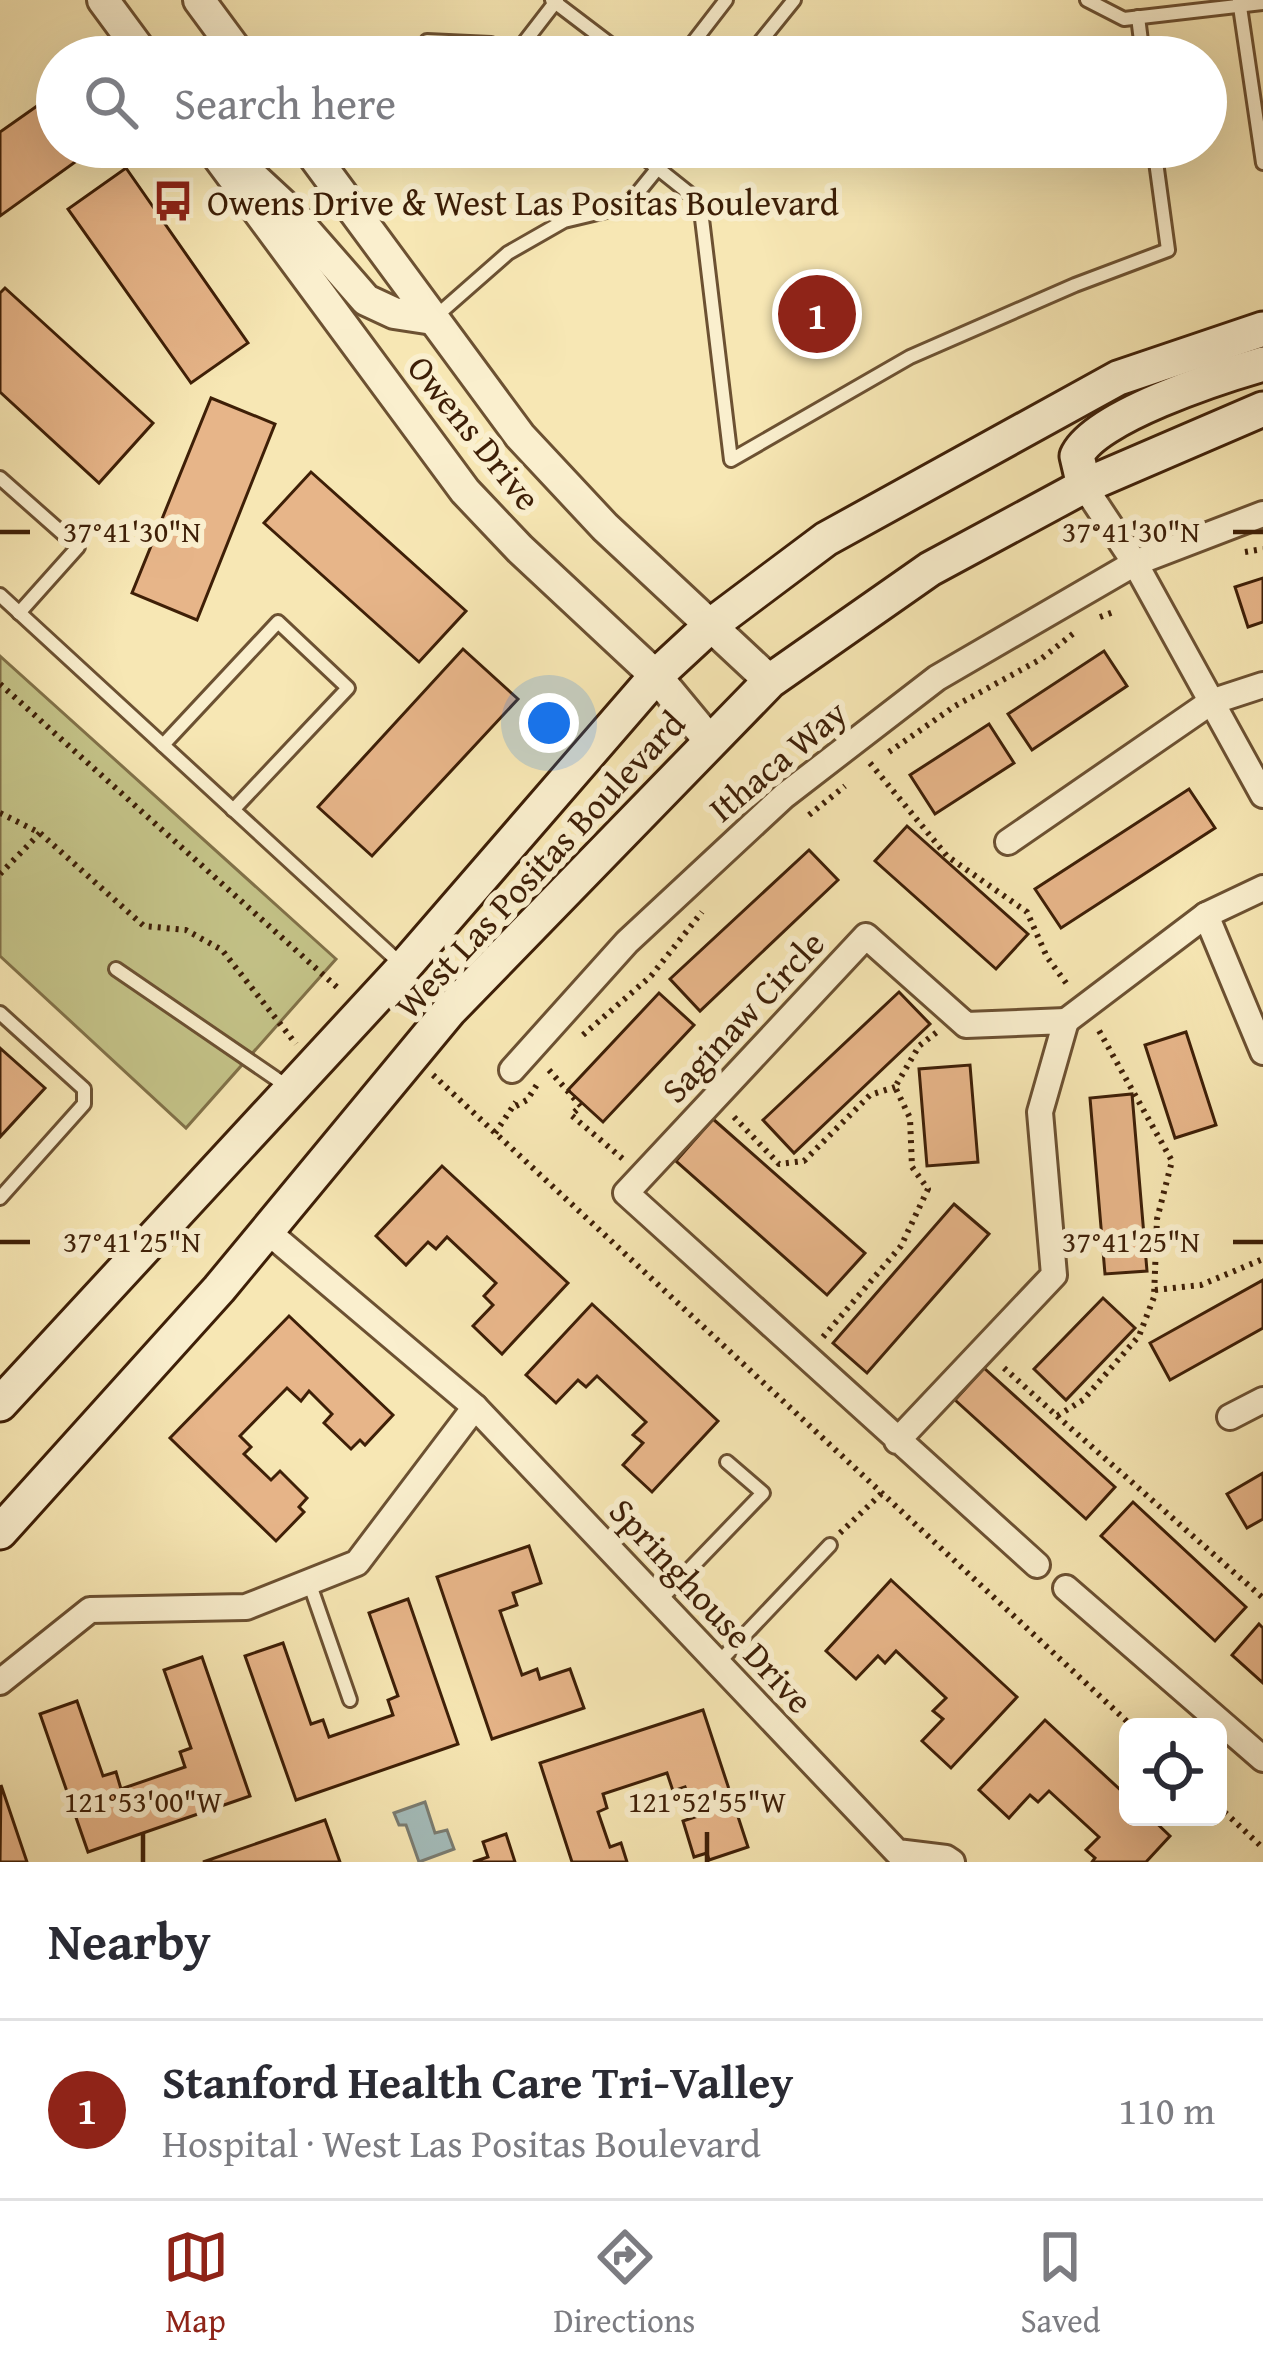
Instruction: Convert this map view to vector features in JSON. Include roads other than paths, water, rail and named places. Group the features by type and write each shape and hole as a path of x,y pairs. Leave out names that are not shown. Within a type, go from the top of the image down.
{"main road":[{"name":"West Las Positas Boulevard","path":"0,1404 404,967 656,676 710,626 826,539 1118,378 1263,329"},
{"path":"1084,486 1077,457 1094,433 1163,400 1263,364"},
{"name":"West Las Positas Boulevard","path":"0,1532 267,1231 449,1011 770,681 930,569 1084,486 1263,409"}],"street":[{"path":"103,0 130,36"},
{"path":"200,0 226,36"},
{"name":"Owens Drive","path":"230,168 465,491 656,676 709,740"},
{"path":"240,168 284,205 366,300 394,313 433,319"},
{"name":"Owens Drive","path":"322,168 520,436 605,527 770,681"},
{"path":"1084,486 1135,563 1263,795"},
{"name":"Ithaca Way","path":"512,1070 627,942 784,796 937,678 1135,563 1263,514"},
{"path":"1008,842 1211,702 1263,686"},
{"path":"1037,1564 897,1442 1054,1275 1040,1112 1076,1014 1206,916 1263,888"},
{"path":"1206,916 1263,1052"},
{"name":"Saginaw Circle","path":"897,1442 626,1193 866,936 966,1025 1076,1014"},
{"name":"Springhouse Drive","path":"267,1231 475,1407 898,1852"},
{"path":"1230,1418 1263,1400"},
{"path":"0,1682 90,1610 246,1607 357,1563 475,1407"},
{"path":"1066,1588 1263,1759"},
{"path":"871,1862 898,1852 952,1862"}],"lane":[{"path":"698,36 726,0"},
{"path":"765,36 794,0"},
{"path":"1087,0 1124,19 1263,3"},
{"path":"528,36 555,1 600,36"},
{"path":"1240,3 1263,163"},
{"path":"1138,17 1140,36"},
{"path":"433,319 508,253 564,221 627,206 657,168"},
{"path":"659,168 700,202 731,460 910,357 1168,250 1157,168"},
{"path":"0,478 78,548 19,613"},
{"path":"0,596 404,967"},
{"path":"163,745 278,622 348,688 233,810"},
{"path":"116,969 303,1077"},
{"path":"0,1013 84,1089 84,1104 0,1198"},
{"path":"659,1601 763,1493 727,1462"},
{"path":"718,1663 830,1545"},
{"path":"308,1582 350,1700"}],"water":[{"path":"425,1802 435,1833 447,1830 454,1849 419,1862 406,1825 399,1825 394,1813"}],"place":[{"name":"Owens Drive & West Las Positas Boulevard","path":"173,201"},
{"name":"Stanford Health Care Tri-Valley","path":"817,314"}]}
